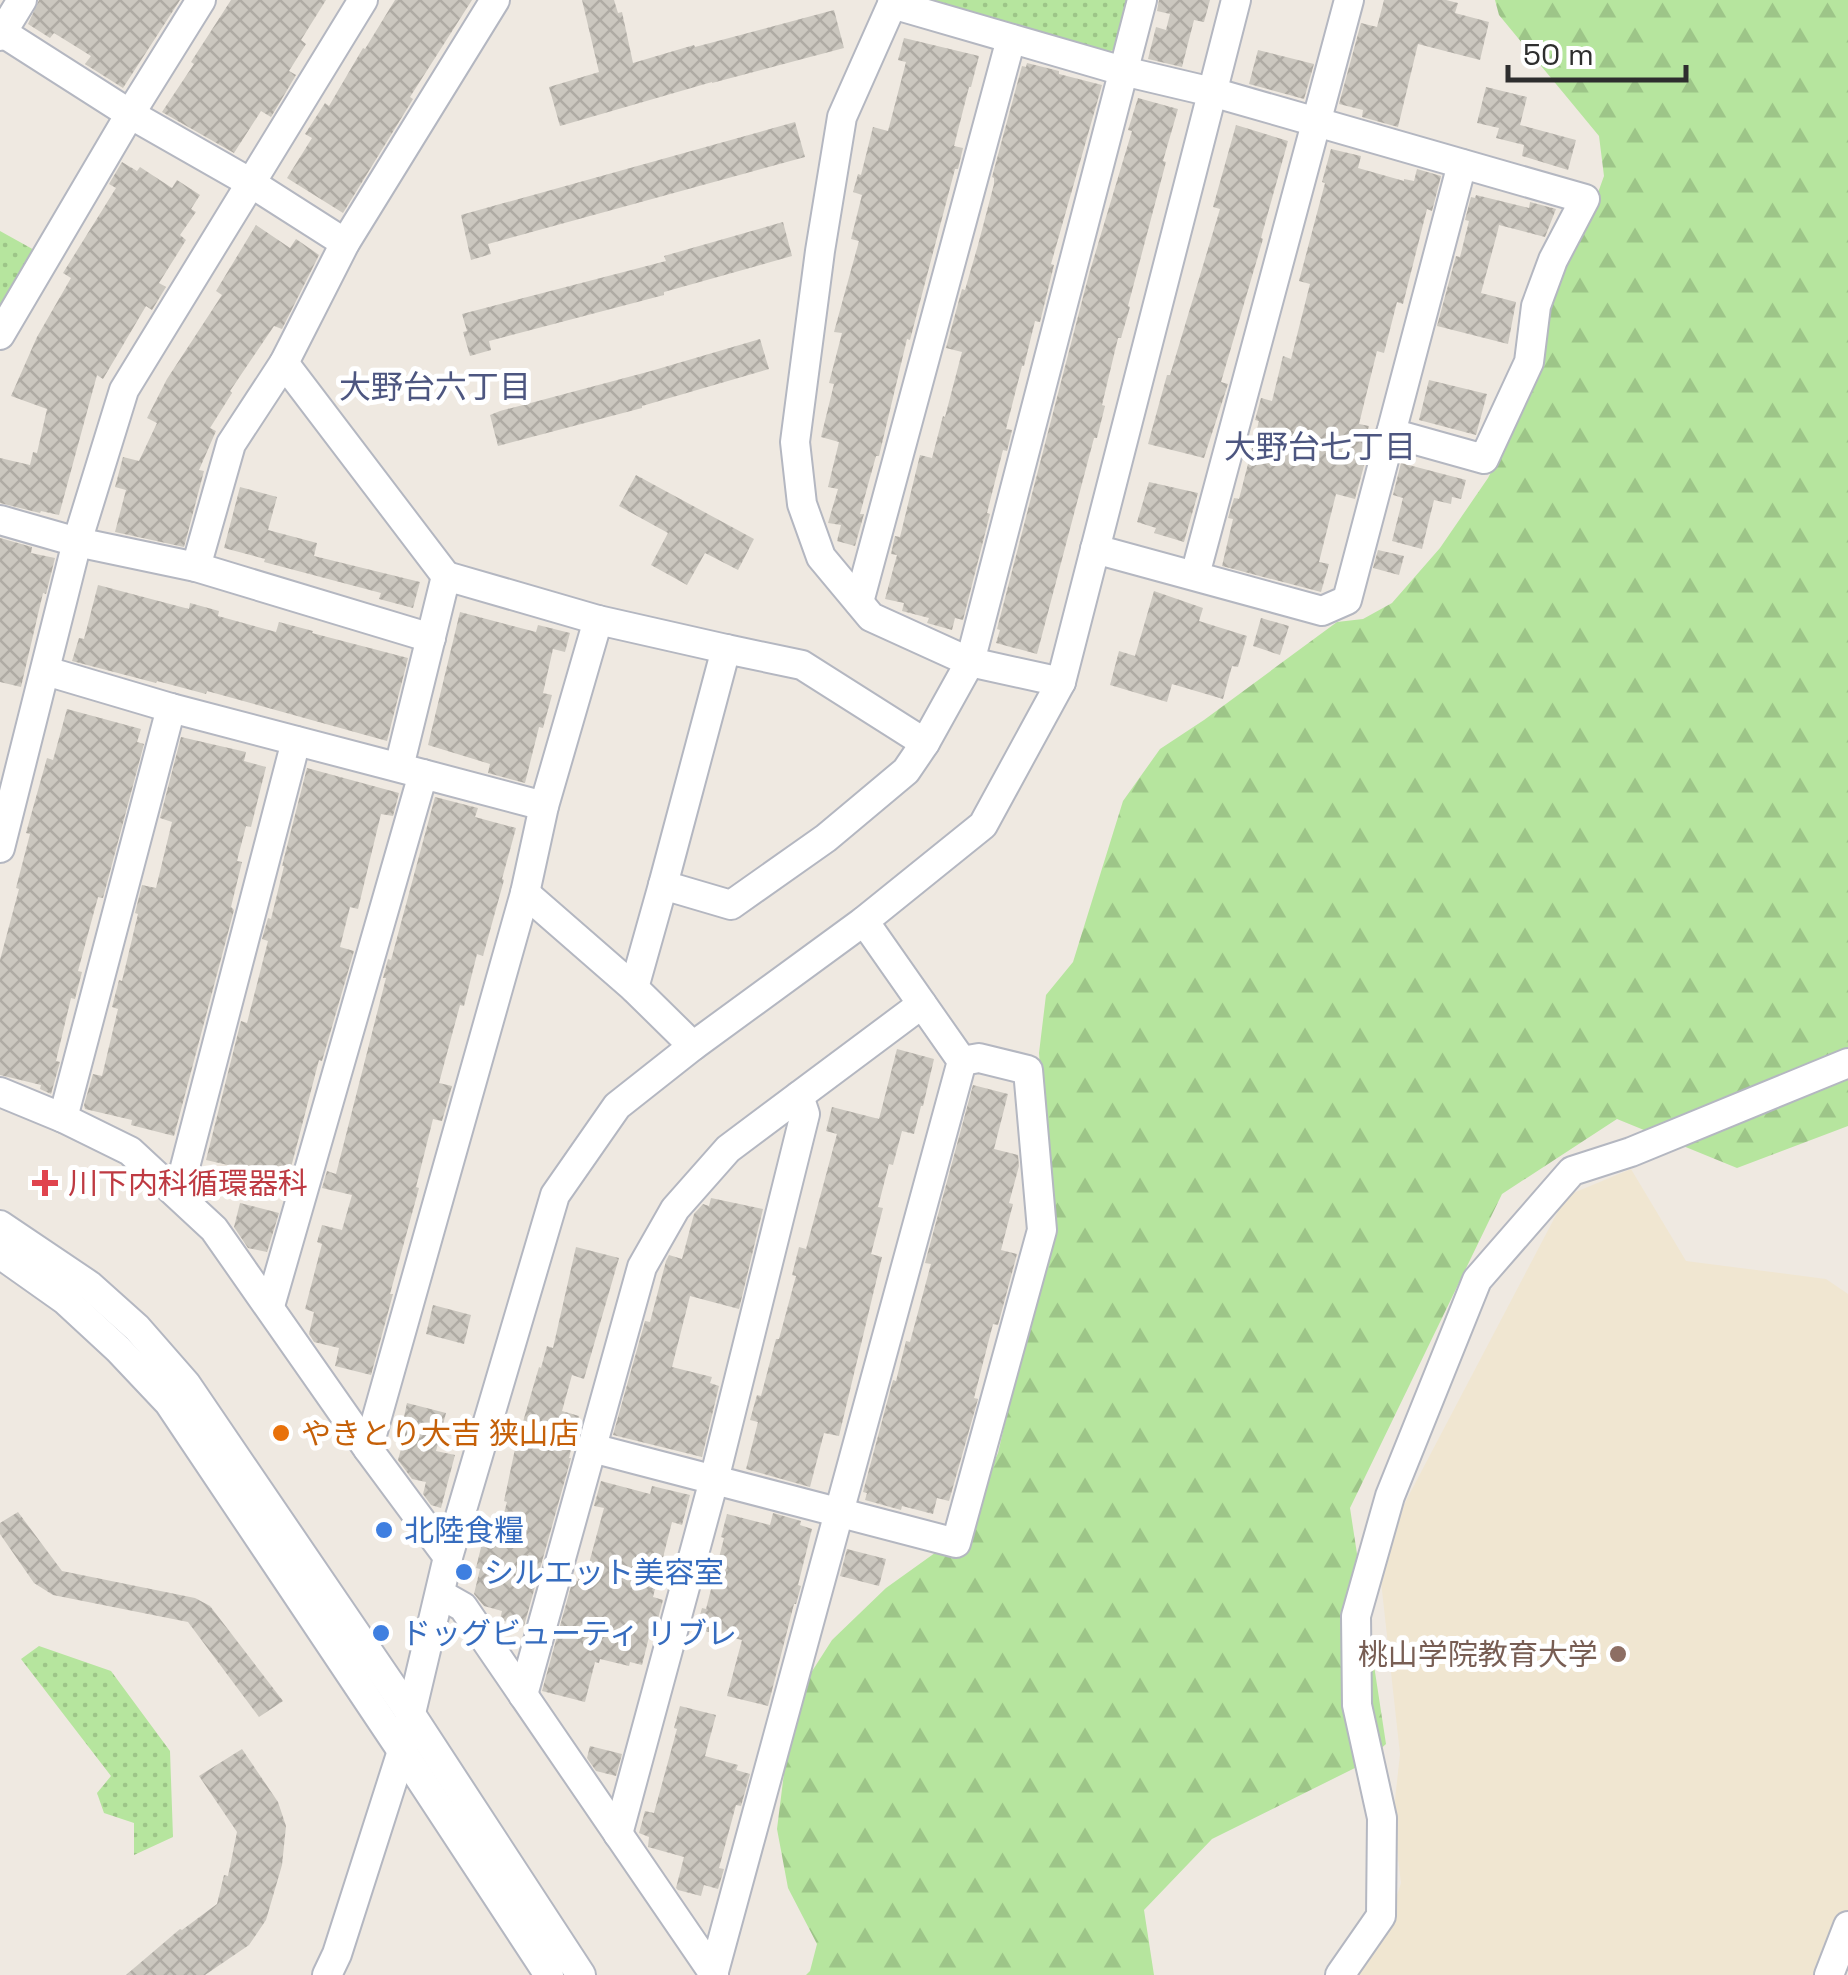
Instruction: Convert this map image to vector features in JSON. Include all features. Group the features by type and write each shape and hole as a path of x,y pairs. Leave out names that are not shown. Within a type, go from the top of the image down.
{"street":[{"path":"22,0 1,33 130,114 251,182 344,243"},
{"path":"0,335 201,0"},
{"path":"0,848 77,542 124,390 362,0"},
{"path":"196,568 231,444 284,363 344,243 495,0"},
{"path":"663,885 731,905 826,838 906,770 970,662 1142,0"},
{"path":"326,1975 402,1751 448,1557 555,1196 617,1106 864,921 983,825 1061,682 1236,0"},
{"path":"1195,575 1349,0"},
{"path":"1061,682 970,662 871,617 822,557 802,504 795,442 842,117 893,2 1122,71 1212,92 1585,198 1553,260 1536,306 1528,362 1484,458 1391,432"},
{"path":"860,602 1011,38"},
{"path":"1095,550 1322,611 1347,600 1462,164"},
{"path":"284,363 446,576 598,620 802,665 925,743"},
{"path":"0,520 77,542 196,568 430,638"},
{"path":"270,1306 411,770 430,638 446,576"},
{"path":"368,1449 598,620"},
{"path":"634,988 726,649"},
{"path":"46,671 171,708 544,806"},
{"path":"63,1118 171,708"},
{"path":"178,1194 296,741"},
{"path":"525,893 634,988 693,1046"},
{"path":"713,1974 962,1062 864,921"},
{"path":"523,1695 642,1267 675,1209 728,1149 922,1004"},
{"path":"592,1448 956,1542 1042,1230 1028,1070 979,1058 962,1062"},
{"path":"1340,1975 1381,1916 1382,1818 1357,1705 1356,1616 1390,1496 1477,1280 1572,1171 1631,1152 1848,1063"},
{"path":"0,1092 130,1152 214,1229 448,1557"},
{"path":"618,1834 714,1480 805,1114 799,1096"},
{"path":"0,1225 89,1285 137,1328 186,1384 410,1712 581,1975"},
{"path":"0,1254 65,1300 169,1403 549,1975"},
{"path":"440,1594 463,1607 713,1974"},
{"path":"1829,1975 1848,1926"}],"shaded area":[{"name":"桃山学院教育大学","path":"1631,1169 1686,1261 1826,1279 1848,1294 1848,1924 1827,1975 1358,1975 1387,1925 1401,1883 1393,1818 1400,1754 1378,1554 1566,1196"}],"green space":[{"path":"926,0 1133,0 1115,50 1105,52"},
{"path":"1495,0 1848,0 1848,1126 1737,1168 1617,1119 1502,1194 1350,1508 1386,1744 1365,1763 1212,1839 1144,1910 1154,1975 806,1975 817,1944 788,1888 777,1829 793,1701 832,1640 886,1588 960,1535 998,1453 1030,1314 1049,1195 1039,1053 1046,995 1073,962 1123,801 1160,749 1337,622 1363,619 1392,603 1440,548 1488,478 1527,401 1559,275 1582,237 1604,176 1599,136 1499,15"},
{"path":"0,231 36,251 0,312"},
{"path":"39,1646 111,1671 170,1751 173,1837 134,1855 134,1823 104,1813 97,1793 111,1776 21,1659"}],"building":[{"path":"39,0 180,0 123,88 85,64 91,56 54,33 50,38 28,24"},
{"path":"231,0 326,0 301,40 306,44 289,71 296,75 271,117 261,111 234,153 162,112"},
{"path":"395,0 472,0 343,213 287,178 312,138 305,134 325,103 329,106"},
{"path":"582,0 614,0 618,13 622,12 633,63 834,10 844,48 560,126 549,87 599,72"},
{"path":"1159,0 1210,0 1204,22 1194,20 1182,67 1148,59 1156,27 1166,30 1170,14 1157,11"},
{"path":"1384,0 1446,0 1458,3 1455,13 1489,22 1480,60 1418,44 1398,127 1362,117 1363,110 1339,104 1361,23 1377,27"},
{"path":"904,38 979,56 954,146 963,148 958,169 910,340 907,339 855,546 837,541 841,525 828,523 838,489 828,487 839,442 821,437 842,333 834,332 859,241 851,239 862,195 853,192 873,127 888,131 906,62 898,60"},
{"path":"1258,50 1314,64 1304,99 1249,84"},
{"path":"1027,63 1102,85 1051,264 1054,265 1040,322 1035,321 1022,366 1006,429 1012,430 1007,451 1003,450 963,620 955,618 952,630 927,623 929,618 902,611 904,603 885,599 897,555 891,554 895,536 900,537 920,455 932,458 945,417 962,352 946,348 978,245 1022,66"},
{"path":"1486,87 1527,97 1520,125 1576,140 1568,170 1522,156 1524,145 1496,138 1499,128 1477,123"},
{"path":"1138,98 1178,109 1130,307 1118,338 1097,438 1037,654 996,643 1000,630 997,629"},
{"path":"795,122 805,157 488,244 491,254 471,260 461,215"},
{"path":"1236,125 1288,141 1221,382 1228,384 1204,458 1148,444 1220,209 1213,207"},
{"path":"1331,149 1361,156 1358,168 1404,181 1414,181 1417,169 1441,176 1432,211 1427,209 1403,304 1397,302 1384,353 1377,351 1359,424 1369,426 1359,460 1365,462 1355,499 1336,494 1319,562 1329,564 1321,592 1222,566 1233,519 1228,518 1234,498 1239,499 1261,398 1272,401 1283,356 1291,359 1310,284 1299,281"},
{"path":"122,162 137,171 140,167 172,188 177,180 200,195 191,209 196,212 180,235 186,240 159,283 166,287 152,310 146,306 103,379 97,375 59,515 0,503 0,458 30,465 33,452 37,453 47,409 11,396 37,337 71,278 63,273 116,188 109,184"},
{"path":"1471,197 1529,208 1530,202 1556,209 1545,237 1499,225 1481,293 1516,302 1508,344 1437,326 1456,256 1460,257"},
{"path":"783,222 792,256 489,341 491,350 470,356 462,314 666,261 664,256"},
{"path":"256,225 290,248 296,239 319,255 282,329 274,326 210,428 216,431 199,470 204,471 184,547 115,532 126,490 115,487 123,457 139,461 157,423 147,418 167,379 222,295 216,291"},
{"path":"760,339 769,369 498,446 490,415"},
{"path":"1429,380 1487,394 1476,435 1419,420"},
{"path":"1401,463 1466,480 1461,499 1452,497 1451,504 1434,500 1422,549 1392,541 1403,498 1393,495"},
{"path":"636,475 754,539 738,570 705,553 687,585 651,565 668,533 619,506"},
{"path":"1149,482 1198,493 1184,542 1154,533 1156,528 1137,522"},
{"path":"240,487 277,497 268,530 317,543 314,556 420,582 413,608 379,599 381,593 224,548"},
{"path":"0,538 32,547 31,553 55,558 21,687 0,682"},
{"path":"1378,550 1404,556 1399,575 1373,568"},
{"path":"98,585 189,609 190,603 219,611 218,616 276,632 279,622 408,658 387,741 207,691 206,694 156,683 72,661 79,638 84,639"},
{"path":"1154,591 1203,608 1199,621 1247,636 1238,667 1232,666 1223,699 1172,684 1167,702 1110,685 1119,651 1135,656"},
{"path":"460,612 536,632 538,625 570,633 565,652 553,649 543,693 552,695 543,728 539,727 525,783 488,773 490,764 428,745"},
{"path":"1261,618 1289,626 1280,655 1253,646"},
{"path":"67,709 141,729 137,742 144,744 103,898 98,897 78,971 82,972 75,999 71,998 51,1094 40,1089 41,1085 0,1075 0,960 19,889 16,888 30,834 26,833 47,758 53,760"},
{"path":"181,737 246,752 244,761 266,767 251,827 246,826 237,861 242,862 231,907 234,910 174,1136 131,1125 132,1120 85,1109 84,1105 93,1074 102,1076 118,1009 112,1007 119,980 122,981 142,885 156,888 172,822 160,818"},
{"path":"307,768 399,793 393,816 381,814 358,909 350,907 340,947 354,951 322,1061 319,1060 288,1179 206,1160 241,1021 247,1023 268,941 262,939 268,918 271,919"},
{"path":"435,797 478,808 475,817 516,828 483,956 477,954 439,1083 452,1086 442,1121 433,1119 371,1375 335,1366 339,1348 314,1342 309,1334 314,1312 305,1309 322,1244 317,1242 322,1225 342,1230 352,1195 322,1188 327,1171 336,1174 383,978"},
{"path":"897,1049 934,1059 914,1134 902,1131 893,1165 889,1164 871,1254 882,1257 839,1436 824,1433 810,1487 746,1469 758,1422 750,1420 779,1339 796,1276 792,1275 799,1247 806,1249 837,1134 826,1131 832,1107 879,1119"},
{"path":"973,1085 1008,1094 994,1149 1018,1155 1019,1166 1009,1203 1013,1204 1001,1250 1017,1254 998,1325 993,1324 974,1398 978,1399 949,1501 937,1498 933,1514 902,1506 901,1510 865,1500 867,1493 863,1492 893,1380 896,1381 906,1341 910,1342 931,1264 925,1263"},
{"path":"711,1198 763,1209 739,1309 690,1296 672,1367 712,1377 710,1383 719,1386 702,1457 613,1435 666,1261 669,1255 682,1259 694,1214 703,1204 709,1206"},
{"path":"240,1203 279,1213 267,1252 248,1248 234,1227"},
{"path":"576,1247 619,1258 584,1379 572,1375 562,1411 579,1416 524,1626 500,1620 502,1611 484,1606 474,1594 480,1569 476,1568 484,1535 497,1538 515,1449 539,1367 547,1346 553,1348"},
{"path":"433,1305 471,1315 464,1344 426,1334"},
{"path":"407,1403 446,1413 436,1451 455,1455 441,1508 431,1505 423,1494 426,1482 412,1479 398,1460 407,1427 402,1426"},
{"path":"601,1481 650,1494 652,1486 690,1495 682,1525 672,1522 653,1597 663,1600 642,1665 600,1659 595,1662 585,1702 542,1691 573,1579 585,1578 604,1508 594,1506"},
{"path":"18,1512 62,1571 195,1598 210,1606 283,1701 259,1717 188,1622 53,1595 34,1583 0,1534 0,1523"},
{"path":"773,1513 801,1521 800,1525 812,1529 798,1585 801,1586 768,1706 727,1696 742,1640 696,1629 702,1608 706,1609 727,1514 770,1525"},
{"path":"847,1549 886,1559 879,1586 840,1576"},
{"path":"680,1706 716,1715 705,1756 738,1765 736,1770 750,1774 741,1806 736,1805 719,1868 724,1869 718,1889 704,1885 701,1896 676,1888 684,1857 648,1847 649,1837 639,1833 645,1811 654,1813"},
{"path":"590,1746 622,1754 616,1776 596,1771 587,1758"},
{"path":"242,1749 278,1802 286,1826 282,1865 266,1920 249,1945 205,1975 126,1975 180,1929 217,1904 224,1875 228,1876 237,1832 199,1776"}],"place":[{"name":"川下内科循環器科","path":"45,1183"},
{"name":"やきとり大吉 狭山店","path":"281,1433"},
{"name":"北陸食糧","path":"384,1530"},
{"name":"シルエット美容室","path":"464,1572"},
{"name":"ドッグビューティ リブレ","path":"381,1633"},
{"name":"桃山学院教育大学","path":"1618,1654"}],"district":[{"name":"大野台六丁目","path":"435,387"},
{"name":"大野台七丁目","path":"1320,447"}]}
